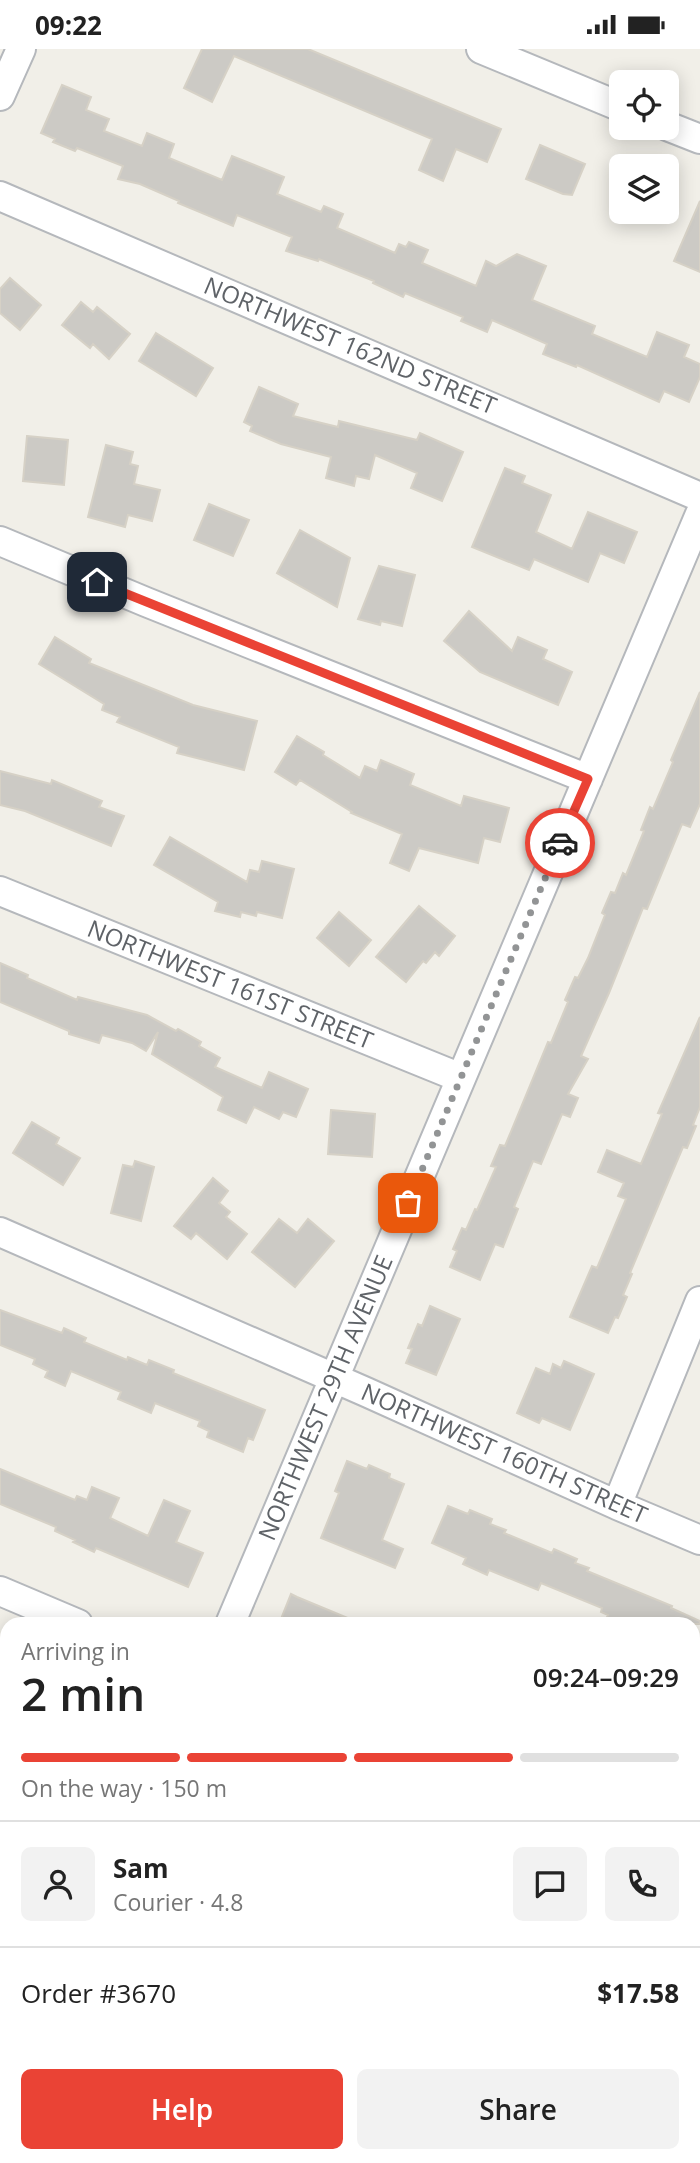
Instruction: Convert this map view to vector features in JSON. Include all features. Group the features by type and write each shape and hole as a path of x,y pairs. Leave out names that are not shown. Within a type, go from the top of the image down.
{"street":[{"path":"0,96 20,49"},
{"path":"481,49 609,102"},
{"path":"679,131 700,139"},
{"name":"NORTHWEST 162ND STREET","path":"0,195 700,497"},
{"name":"NORTHWEST 29TH AVENUE","path":"233,1617 700,514"},
{"path":"0,541 588,779"},
{"name":"NORTHWEST 161ST STREET","path":"0,891 461,1079"},
{"name":"NORTHWEST 160TH STREET","path":"0,1232 700,1540"},
{"path":"617,1505 700,1301"},
{"path":"0,1591 61,1617"}],"building":[{"path":"202,49 308,49 501,129 487,162 456,149 443,181 419,170 432,139 234,56 212,102 184,88"},
{"path":"62,85 91,97 86,110 109,119 104,131 142,146 147,133 174,144 169,158 222,180 232,156 284,177 277,194 321,212 324,206 343,214 337,228 395,253 399,244 406,247 409,242 428,250 422,263 476,286 486,261 496,266 517,254 546,266 532,300 595,326 592,334 647,357 657,332 689,345 684,357 700,364 700,377 689,402 664,391 659,402 577,365 576,367 543,354 547,344 492,320 487,332 461,321 463,317 405,293 403,297 373,283 374,281 319,259 318,261 286,251 292,237 237,215 233,226 140,184 118,179 123,166 77,148 75,151 53,142 55,139 41,133"},
{"path":"540,145 585,164 572,195 526,179"},
{"path":"700,201 700,272 674,261"},
{"path":"10,278 41,305 20,330 0,313 0,289"},
{"path":"81,302 93,312 97,307 130,334 109,359 93,344 90,348 62,325"},
{"path":"156,333 213,368 196,396 139,361"},
{"path":"259,387 298,404 293,416 338,427 339,421 417,440 420,433 463,452 442,501 411,488 417,473 375,455 369,479 356,476 354,486 326,478 331,457 281,444 250,431 252,426 244,422"},
{"path":"27,436 68,440 64,485 23,481"},
{"path":"106,445 133,452 130,464 138,466 134,484 160,490 152,521 128,515 125,527 88,517"},
{"path":"505,468 525,476 522,483 551,495 536,532 572,549 588,512 637,532 624,563 600,553 588,582 534,559 529,570 472,547"},
{"path":"209,504 249,520 233,556 194,540"},
{"path":"300,530 350,558 337,607 277,573"},
{"path":"379,566 415,575 402,626 381,621 380,625 358,619"},
{"path":"469,611 512,651 518,637 547,650 543,659 572,672 558,705 480,672 444,641"},
{"path":"55,637 91,659 89,663 193,705 257,721 244,770 177,753 179,747 117,722 120,717 102,710 104,704 39,664"},
{"path":"700,692 700,804 690,827 682,824 647,909 643,908 581,1056 588,1059 568,1094 578,1098 570,1117 562,1114 541,1164 533,1161 514,1207 518,1209 503,1247 495,1244 480,1280 450,1267 457,1251 453,1249 462,1228 466,1230 475,1209 477,1210 496,1167 491,1166 500,1145 505,1146 548,1042 551,1043 575,977 578,978 588,958 611,892 615,893 623,873 626,875 644,831 641,830 650,807 653,809"},
{"path":"297,736 360,778 365,766 377,771 381,760 414,774 410,785 461,806 464,796 509,808 500,842 484,838 478,863 419,848 409,871 390,863 402,834 351,813 300,780 296,785 275,772"},
{"path":"0,771 51,784 52,780 102,801 99,807 124,816 111,846 25,811 0,805"},
{"path":"170,837 247,882 250,870 259,872 262,861 294,869 282,918 257,912 256,916 241,912 240,917 215,911 218,902 154,865"},
{"path":"419,906 455,936 439,956 435,952 426,963 423,961 406,982 376,957"},
{"path":"339,912 371,940 349,966 317,938"},
{"path":"0,963 77,1000 78,997 147,1015 176,1031 178,1029 201,1042 199,1046 220,1058 215,1067 262,1088 269,1072 308,1089 296,1117 283,1112 279,1119 254,1107 246,1123 218,1110 223,1097 152,1054 158,1032 146,1051 132,1043 102,1035 99,1043 69,1034 69,1031 0,1002"},
{"path":"700,1017 700,1107 693,1125 696,1126 687,1148 683,1147 630,1273 632,1274 623,1295 627,1297 608,1333 570,1317 592,1266 597,1268 626,1199 618,1196 624,1183 598,1172 607,1150 641,1164 662,1114 658,1113"},
{"path":"331,1110 375,1114 372,1157 328,1154"},
{"path":"32,1122 59,1138 56,1144 80,1158 63,1185 13,1153"},
{"path":"135,1161 154,1167 141,1221 111,1213 123,1165 133,1167"},
{"path":"213,1178 228,1191 219,1203 230,1212 226,1217 247,1234 227,1259 196,1233 191,1239 174,1226"},
{"path":"279,1219 297,1233 308,1219 334,1241 295,1287 252,1252"},
{"path":"430,1306 460,1319 436,1375 406,1363 412,1349 408,1348 418,1324 422,1326"},
{"path":"0,1310 62,1333 64,1328 86,1338 84,1342 127,1360 128,1357 147,1365 149,1360 174,1370 173,1373 265,1410 253,1440 248,1438 243,1452 207,1437 209,1431 198,1426 200,1421 155,1403 151,1413 118,1399 121,1392 71,1371 65,1386 45,1377 48,1371 33,1364 35,1359 0,1345"},
{"path":"564,1361 594,1374 570,1430 542,1418 539,1423 517,1413 536,1368 550,1374 553,1364 561,1368"},
{"path":"347,1461 367,1469 369,1465 390,1474 389,1478 404,1484 382,1540 403,1549 395,1568 321,1538 339,1493 335,1491"},
{"path":"0,1469 75,1500 77,1496 87,1500 92,1487 119,1498 110,1518 148,1536 164,1500 190,1511 176,1542 203,1553 188,1587 96,1548 94,1552 55,1531 56,1527 0,1504"},
{"path":"448,1506 468,1514 470,1510 492,1519 490,1524 506,1530 504,1533 552,1553 554,1549 577,1559 575,1563 589,1568 587,1571 672,1606 671,1608 691,1617 607,1617 608,1615 601,1612 602,1608 541,1583 538,1590 489,1570 487,1575 463,1564 466,1558 432,1543"},
{"path":"291,1594 345,1617 282,1617"}],"way so far":[{"path":"408,1203 560,843"}],"route":[{"path":"97,582 588,779 560,843"}]}
